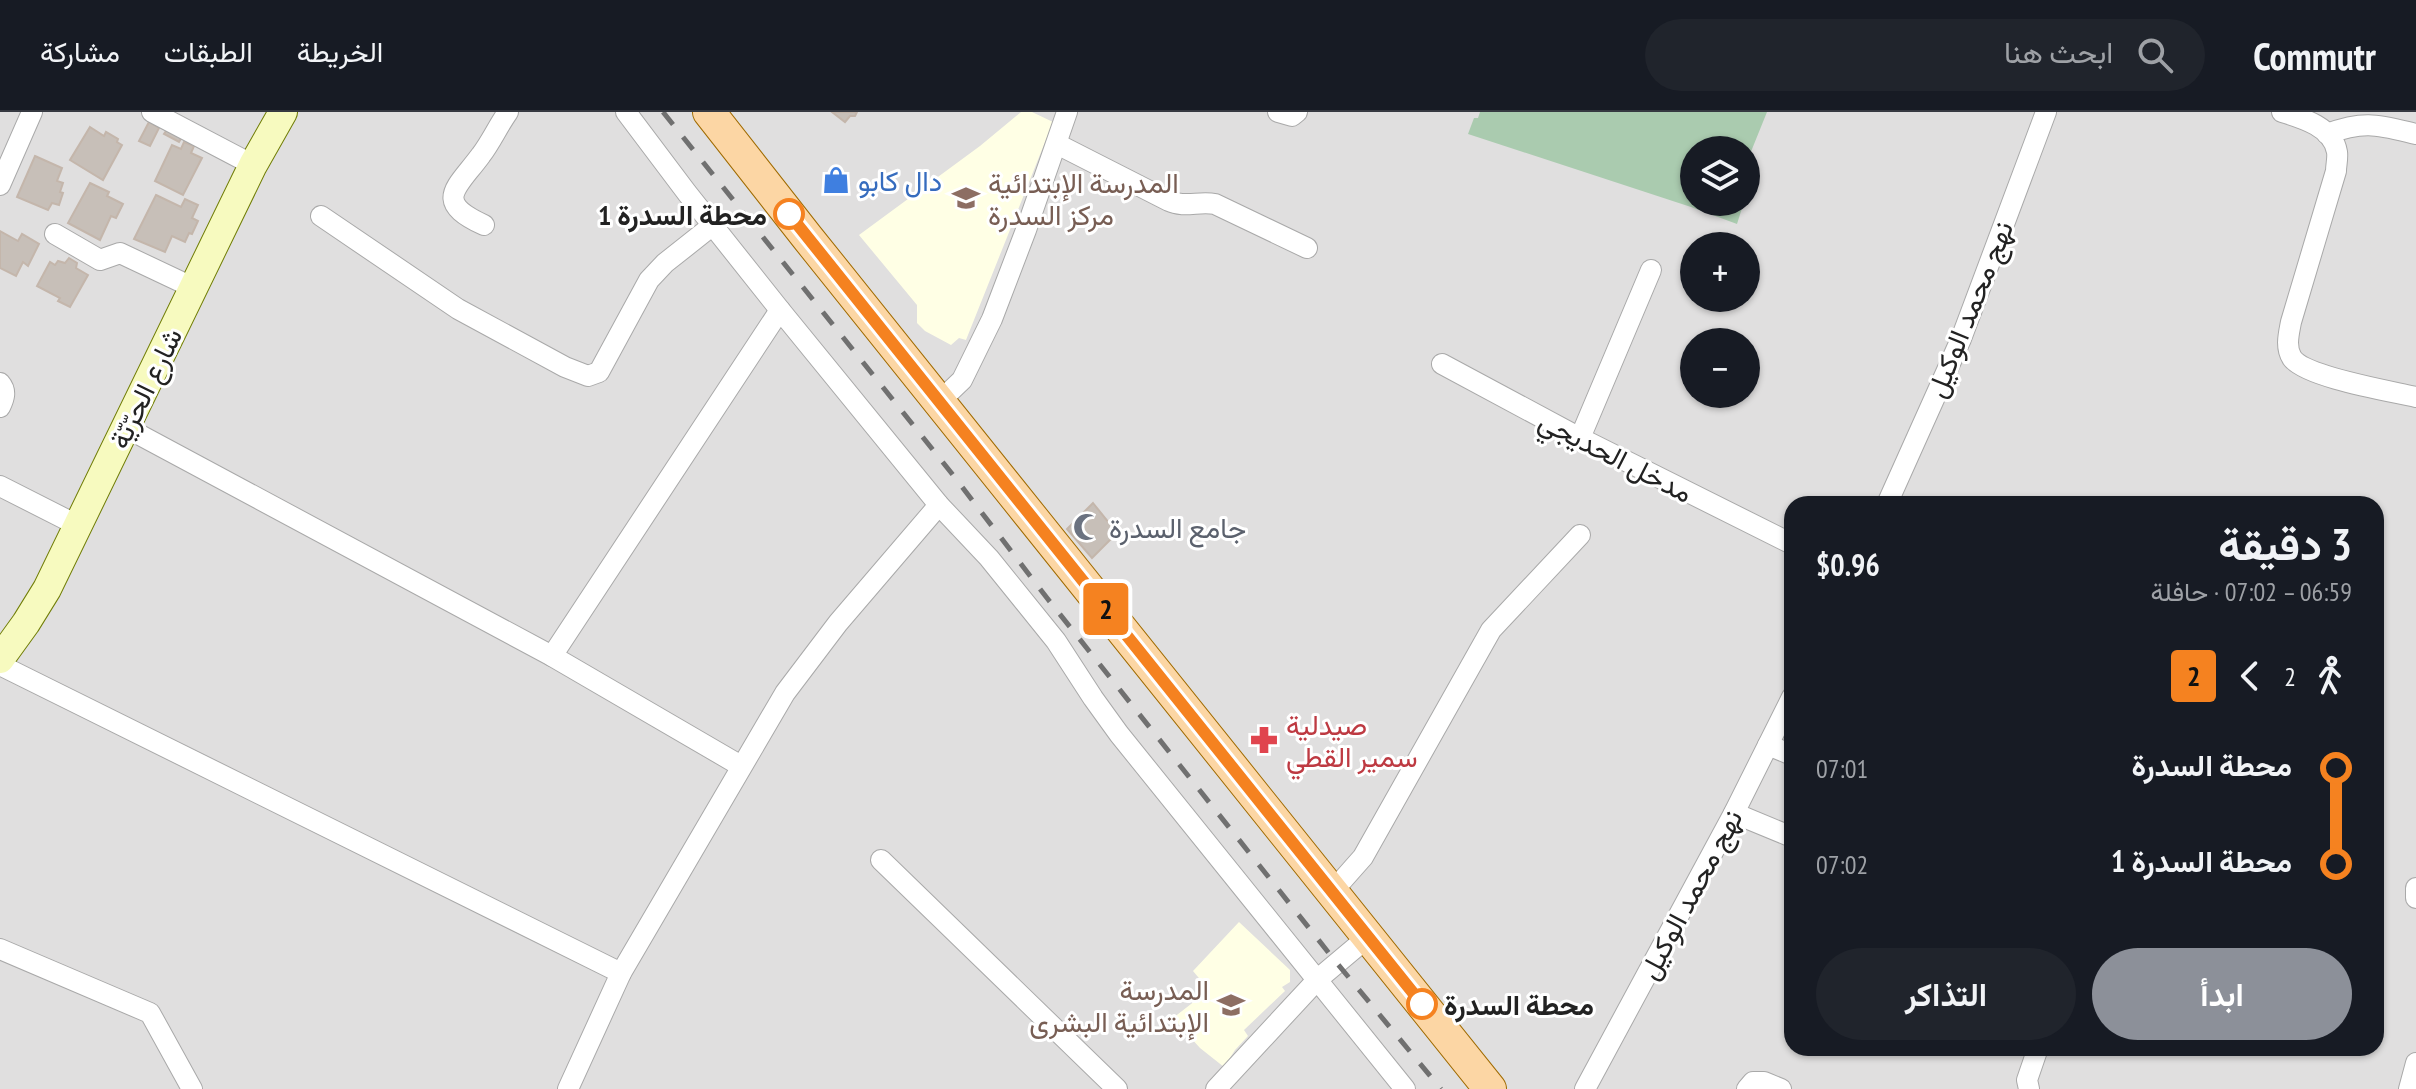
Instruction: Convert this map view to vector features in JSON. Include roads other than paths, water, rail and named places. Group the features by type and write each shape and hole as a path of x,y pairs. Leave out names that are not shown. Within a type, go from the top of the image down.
{"main road":[{"path":"709,112 1490,1089"}],"street":[{"path":"0,185 32,112"},
{"path":"152,112 253,165"},
{"name":"شارع الحرّيّة","path":"0,659 47,589 253,165 283,112"},
{"path":"484,225 457,208 453,199 455,189 481,156 508,112"},
{"path":"626,112 780,310 939,505 989,558 1056,641 1119,734 1405,1089"},
{"path":"939,402 962,380 992,319 1067,112"},
{"path":"1278,112 1292,116 1297,112"},
{"name":"نهج محمد الوكيل","path":"1891,496 1961,339 2046,112"},
{"path":"2282,112 2313,122 2327,134 2337,149 2336,171 2291,322 2288,340 2291,357 2303,369 2312,372 2416,397"},
{"path":"2327,134 2362,124 2416,134"},
{"path":"1057,144 1179,206 1203,202 1215,204 1307,248"},
{"path":"321,216 458,309 565,367 588,376 599,372 649,280 665,263 713,225"},
{"path":"55,234 100,260 120,253 194,288"},
{"path":"1580,438 1651,270"},
{"path":"552,656 780,310"},
{"name":"مدخل الحديجي","path":"1442,364 1580,438 1784,540"},
{"path":"0,383 4,399 0,407"},
{"path":"125,427 552,656 741,766"},
{"path":"0,486 77,525"},
{"path":"568,1089 621,973 785,693 838,623 939,505"},
{"path":"1332,892 1363,857 1491,630 1510,606 1580,535"},
{"path":"0,665 621,973"},
{"name":"نهج محمد الوكيل","path":"1585,1089 1734,813 1784,713"},
{"path":"1768,745 1784,752"},
{"path":"1734,813 1784,834"},
{"path":"881,860 1117,1089"},
{"path":"2416,888 2416,898"},
{"path":"1216,1089 1318,979 1368,937"},
{"path":"0,949 150,1013 192,1089"},
{"path":"2029,1089 2027,1080 2035,1056"},
{"path":"2409,1089 2416,1063"},
{"path":"1747,1089 1753,1082 1764,1082 1781,1089"}],"railway":[{"path":"663,112 1336,962 1441,1089"}],"place":[{"name":"دال كابو","path":"836,180"},
{"name":"المدرسة الإبتدائية مركز السدرة","path":"966,198"},
{"name":"محطة السدرة 1","path":"789,214"},
{"name":"جامع السدرة","path":"1087,527"},
{"name":"صيدلية سمير القطي","path":"1264,740"},
{"name":"محطة السدرة","path":"1422,1004"},
{"name":"المدرسة الإبتدائية البشرى","path":"1231,1005"}]}
